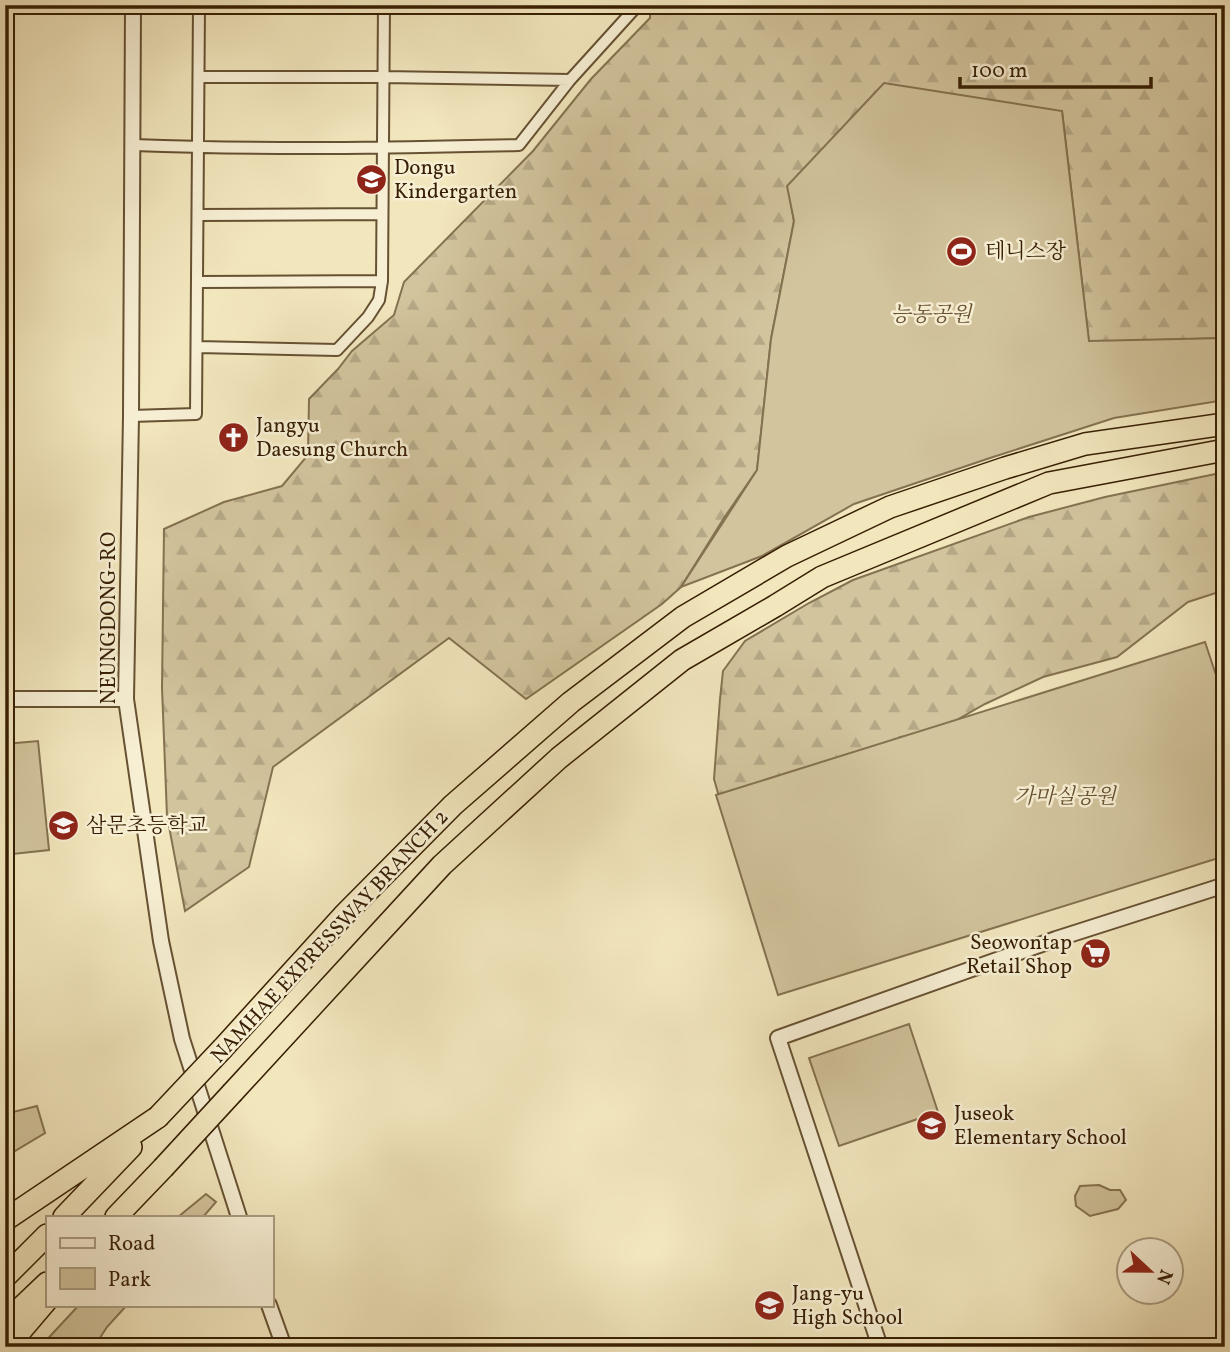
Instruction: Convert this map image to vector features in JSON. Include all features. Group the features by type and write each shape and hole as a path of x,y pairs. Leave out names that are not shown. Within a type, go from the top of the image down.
{"highway":[{"name":"NAMHAE EXPRESSWAY BRANCH 2","path":"65,1216 343,916 453,805 571,702 683,617 787,556 890,508 1005,468 1085,444 1225,424"},
{"name":"NAMHAE EXPRESSWAY BRANCH 2","path":"118,1216 442,865 559,758 682,660 822,576 1049,483 1225,450"},
{"path":"5,1220 158,1117"},
{"path":"5,1277 46,1236"},
{"path":"5,1323 46,1284"},
{"path":"7,1347 46,1301"}],"street":[{"name":"NEUNGDONG-RO","path":"133,5 134,145 126,699 161,941 183,1039 239,1216"},
{"path":"131,416 196,414 199,5"},
{"path":"197,347 337,350 368,317 379,300 382,281 384,5"},
{"path":"134,145 198,148 519,145 570,80 638,5"},
{"path":"199,77 570,80"},
{"path":"198,215 382,214"},
{"path":"197,282 382,281"},
{"path":"5,699 126,699"},
{"path":"880,1347 778,1038 1056,939 1225,885"},
{"path":"269,1306 284,1347"}],"green space":[{"path":"650,5 1225,5 1225,338 1089,342 1062,111 788,186 794,221 771,339 757,470 681,587 662,604 526,699 449,638 273,767 249,867 185,911 167,816 162,688 164,529 224,502 282,486 308,455 309,399 352,351 394,315 404,282 533,151 591,79 650,18"},
{"name":"능동공원","path":"884,83 1062,111 1089,341 1225,338 1225,400 1114,418 854,504 762,556 681,587 757,470 771,339 794,221 787,186"},
{"path":"1225,472 1225,590 1188,602 1117,657 1043,677 985,704 932,734 900,737 860,766 729,832 714,779 720,699 723,671 745,641 853,580 1029,517 1105,497"},
{"name":"가마실공원","path":"1205,642 1225,702 1225,856 778,995 716,795"},
{"path":"38,741 49,850 13,854 12,844 5,845 5,744"},
{"path":"909,1024 938,1112 839,1146 809,1058"},
{"path":"37,1106 45,1133 5,1157 5,1114"},
{"path":"1099,1185 1110,1190 1120,1190 1126,1200 1118,1209 1090,1216 1076,1206 1075,1196 1080,1186"},
{"path":"206,1194 216,1202 204,1216 179,1216"},
{"path":"78,1306 126,1306 94,1347 40,1347"}],"place":[{"name":"Dongu Kindergarten","path":"371,179"},
{"name":"테니스장","path":"962,251"},
{"name":"Jangyu Daesung Church","path":"233,437"},
{"name":"삼문초등학교","path":"63,825"},
{"name":"Seowontap Retail Shop","path":"1095,954"},
{"name":"Juseok Elementary School","path":"931,1125"},
{"name":"Jang-yu High School","path":"769,1305"}]}
